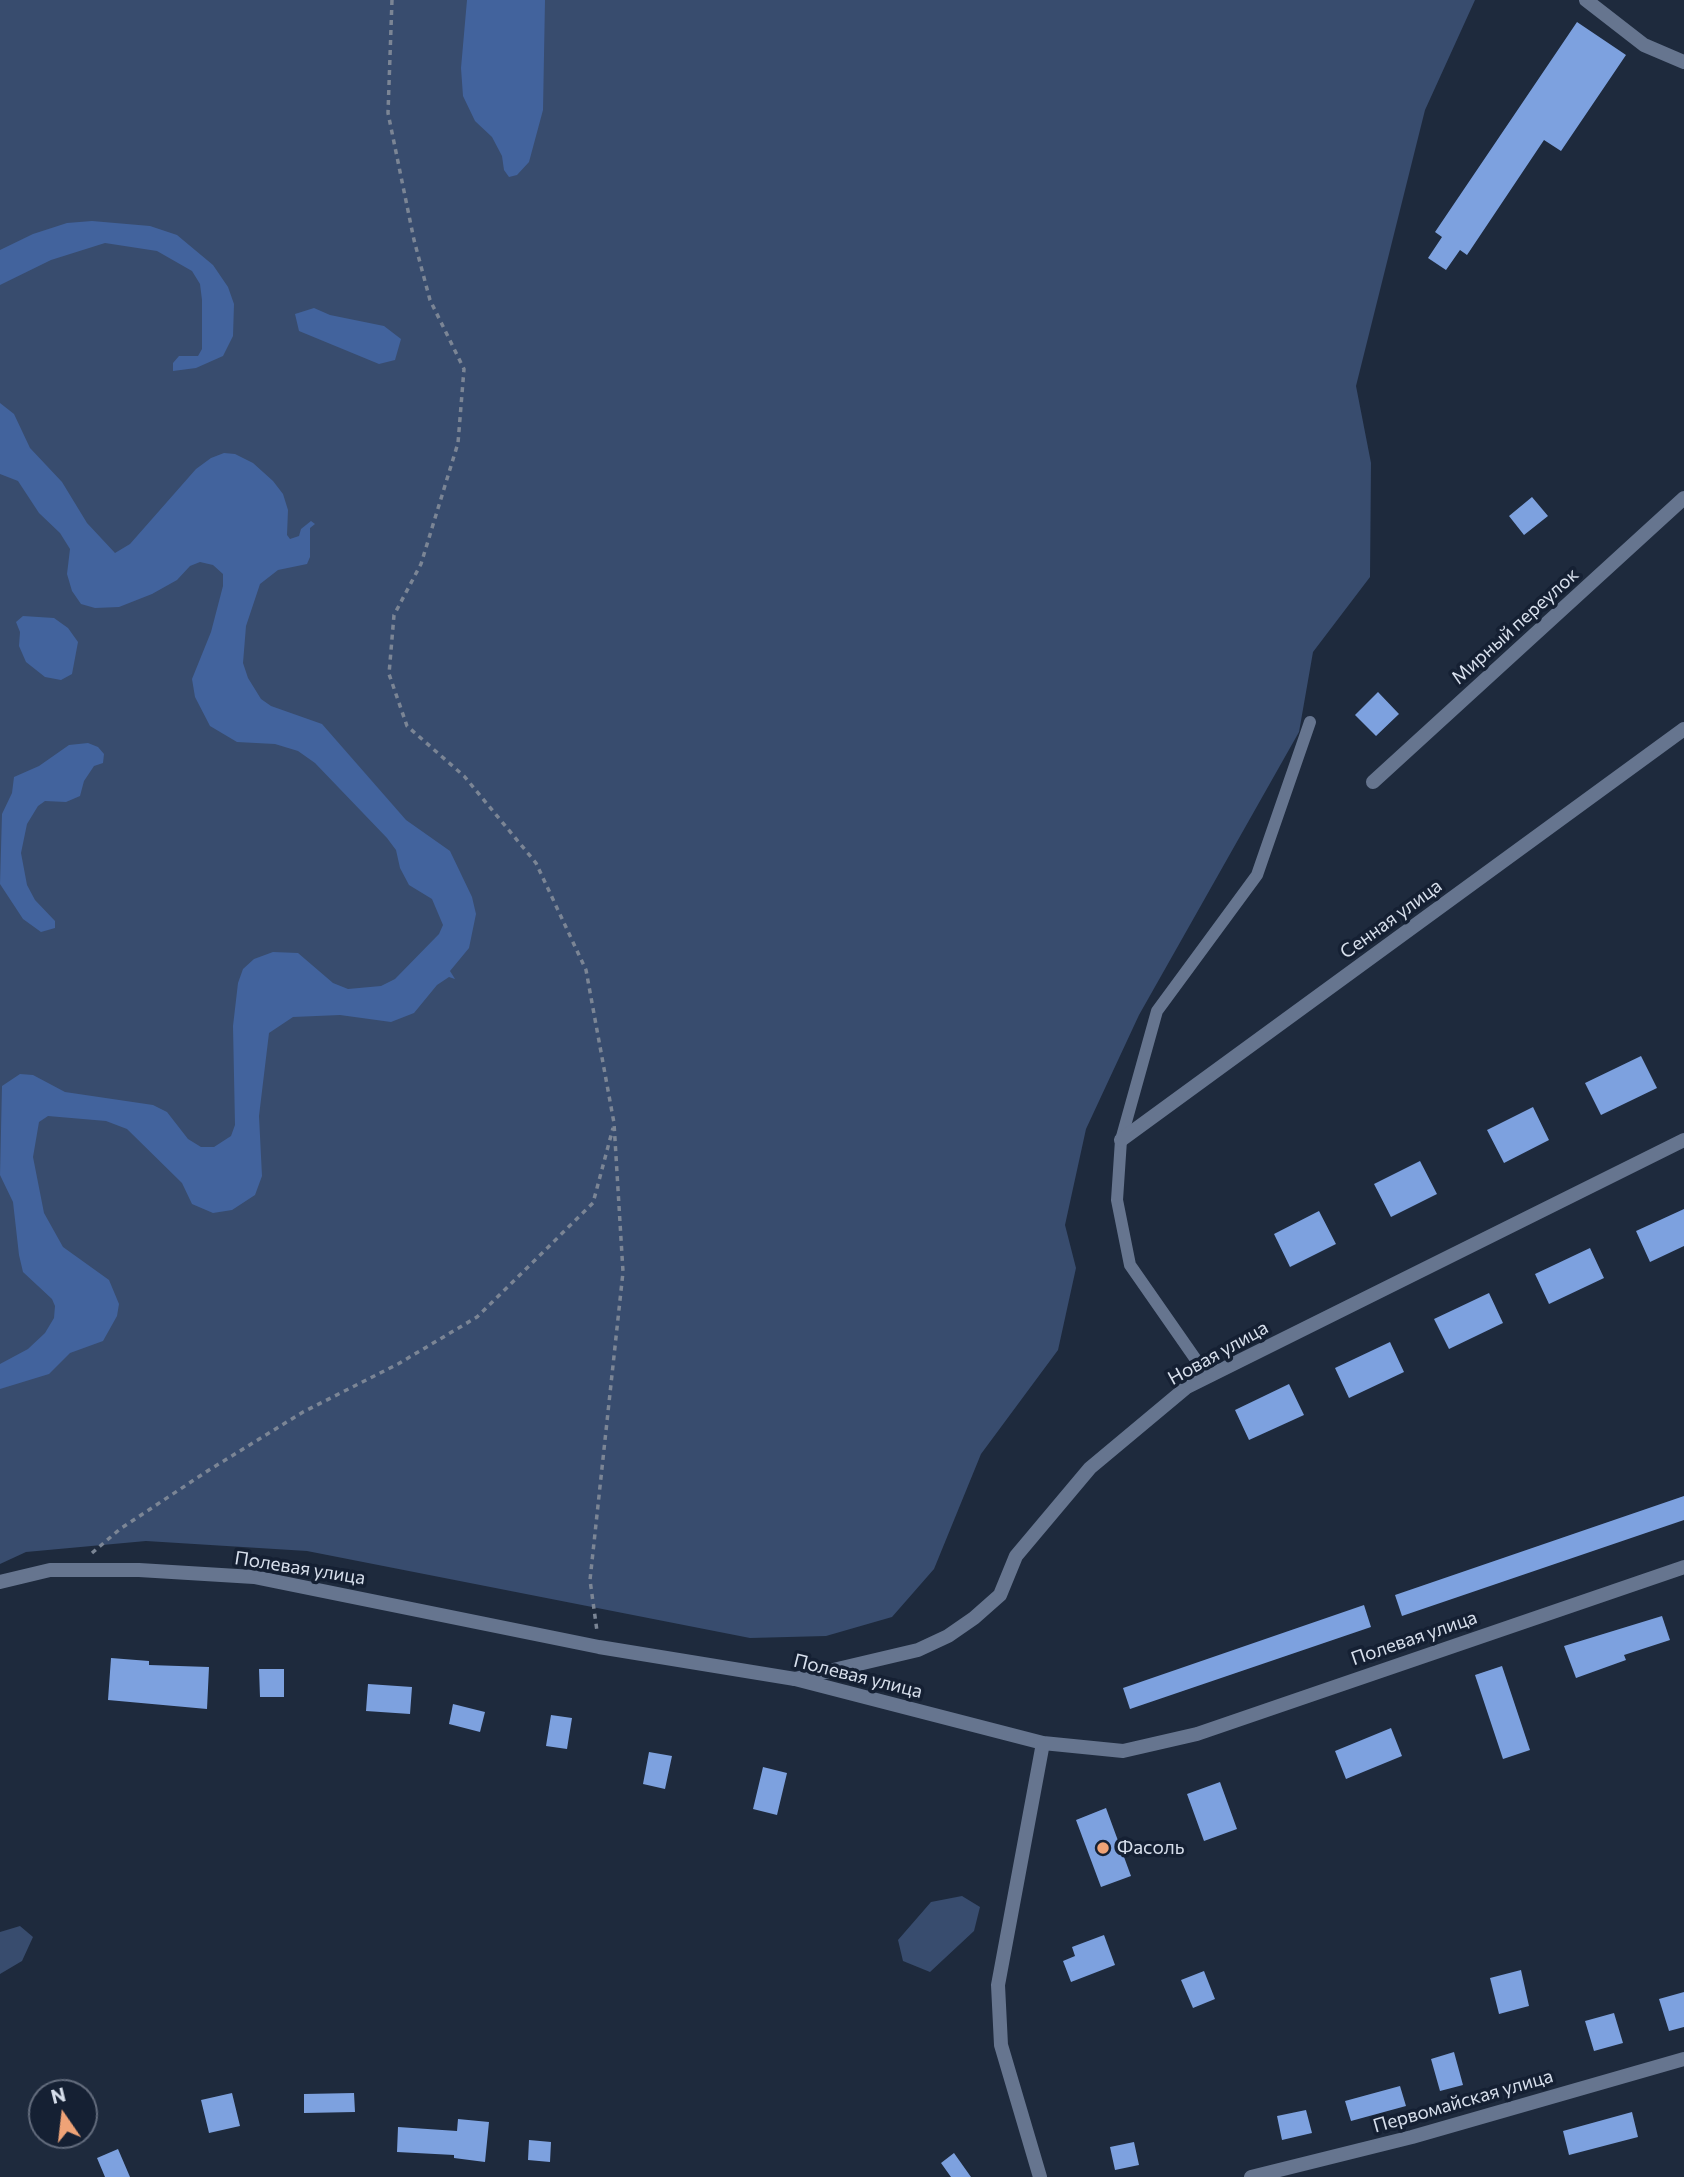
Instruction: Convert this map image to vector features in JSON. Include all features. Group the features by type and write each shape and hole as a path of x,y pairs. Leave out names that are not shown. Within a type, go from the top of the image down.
{"street":[{"path":"1587,1 1644,45 1684,62"},
{"name":"Мирный переулок","path":"1373,782 1684,498"},
{"name":"Сенная улица","path":"1121,1140 1684,729"},
{"name":"Новая улица","path":"794,1679 918,1650 948,1636 974,1618 1000,1595 1016,1556 1090,1468 1187,1387 1684,1140"},
{"name":"Полевая улица","path":"0,1581 50,1570 254,1577 598,1647 794,1679 1043,1743 1124,1751 1197,1734 1684,1567"},
{"path":"1040,2177 1001,2045 998,1985 1043,1743"},
{"name":"Первомайская улица","path":"1251,2177 1412,2137 1684,2060"}],"lane":[{"path":"1208,1377 1130,1265 1117,1200 1121,1140 1157,1011 1257,875 1310,722"}],"path":[{"path":"392,0 388,113 414,240 430,300 464,369 458,443 421,564 394,615 389,674 407,726 464,776 536,863 586,970 614,1123 623,1272 590,1580 598,1647"},
{"path":"73,1570 120,1529 209,1470 303,1412 398,1364 477,1317 593,1203 614,1123"}],"shaded area":[{"path":"0,0 1475,0 1425,110 1356,386 1371,463 1370,577 1313,652 1299,732 1139,1015 1086,1129 1065,1225 1076,1268 1058,1350 981,1454 934,1569 892,1617 826,1636 750,1638 307,1551 146,1541 26,1552 0,1564"},
{"path":"467,0 545,0 543,110 529,162 517,175 509,177 504,170 502,156 492,137 475,121 463,96 461,68"},
{"path":"92,221 150,226 177,235 213,265 228,287 234,304 233,336 223,356 196,368 173,371 173,363 179,356 198,356 202,349 200,284 192,271 157,251 105,243 51,260 0,285 0,250 33,234 67,223"},
{"path":"314,308 330,315 384,326 401,339 395,360 379,364 299,331 295,314"},
{"path":"0,403 14,414 30,448 62,482 87,523 115,553 130,544 196,469 211,458 224,453 235,454 253,463 283,494 288,510 287,535 290,539 299,536 301,529 311,521 315,524 310,528 310,557 307,564 278,570 260,584 246,626 243,663 248,678 261,699 271,706 322,724 406,820 450,851 472,897 476,914 469,948 450,971 455,979 449,977 437,985 414,1013 391,1022 340,1015 293,1017 269,1033 259,1116 262,1176 255,1195 232,1210 213,1213 192,1204 182,1183 127,1129 106,1121 48,1116 39,1122 33,1157 44,1213 63,1247 109,1280 119,1304 117,1316 103,1341 70,1353 49,1374 0,1389 0,1364 28,1349 45,1333 54,1318 55,1306 52,1299 23,1272 13,1202 0,1175 2,1086 20,1074 33,1075 65,1092 153,1105 167,1112 188,1139 201,1147 214,1147 231,1136 235,1125 233,1026 238,983 243,969 254,959 273,952 298,953 333,983 348,989 381,986 395,979 439,934 443,925 432,899 409,885 400,868 396,850 387,838 315,763 298,751 275,744 237,742 210,726 195,697 192,679 211,632 223,586 223,574 213,565 200,562 190,566 177,580 152,594 119,607 95,608 81,604 72,591 67,574 70,549 60,533 39,513 18,481 0,474"},
{"path":"23,616 54,618 68,628 78,642 72,674 61,680 45,677 26,662 19,646 20,632 16,622"},
{"path":"88,743 98,747 104,754 103,763 94,766 84,781 80,796 66,802 45,801 38,806 27,824 21,853 27,885 35,900 55,921 55,928 41,932 23,919 0,884 2,814 12,793 14,777 39,766 69,745"},
{"path":"962,1896 980,1907 974,1931 930,1972 903,1961 898,1940 931,1902"},
{"path":"20,1926 33,1937 22,1961 0,1974 0,1932"}],"building":[{"path":"1577,22 1626,55 1561,151 1544,140 1467,255 1460,250 1446,270 1428,258 1442,237 1435,232"},
{"path":"1532,497 1548,516 1524,535 1509,516"},
{"path":"1378,692 1399,714 1376,736 1355,715"},
{"path":"1641,1056 1657,1088 1601,1115 1585,1083"},
{"path":"1533,1107 1549,1140 1504,1163 1487,1130"},
{"path":"1420,1161 1437,1194 1391,1217 1374,1184"},
{"path":"1684,1209 1684,1246 1650,1262 1636,1231"},
{"path":"1319,1211 1336,1244 1290,1267 1274,1234"},
{"path":"1590,1248 1604,1278 1549,1304 1535,1274"},
{"path":"1489,1293 1503,1323 1449,1349 1434,1319"},
{"path":"1390,1342 1404,1372 1349,1398 1335,1368"},
{"path":"1289,1384 1304,1415 1249,1440 1235,1410"},
{"path":"1684,1496 1684,1520 1402,1616 1395,1595"},
{"path":"1364,1605 1371,1627 1130,1709 1123,1688"},
{"path":"1662,1616 1670,1640 1624,1655 1626,1660 1576,1678 1564,1646"},
{"path":"111,1658 149,1661 149,1665 209,1667 207,1709 108,1700"},
{"path":"1502,1666 1530,1750 1503,1759 1475,1675"},
{"path":"259,1669 284,1669 284,1697 260,1697"},
{"path":"368,1684 412,1687 410,1714 366,1711"},
{"path":"453,1704 485,1712 480,1732 449,1724"},
{"path":"551,1715 572,1718 567,1749 546,1746"},
{"path":"1391,1728 1402,1756 1346,1779 1335,1751"},
{"path":"649,1752 672,1756 665,1789 643,1784"},
{"path":"763,1767 787,1773 777,1815 753,1809"},
{"path":"1220,1782 1237,1829 1204,1841 1187,1794"},
{"name":"Фасоль","path":"1106,1808 1131,1876 1101,1887 1076,1820"},
{"path":"1104,1935 1115,1965 1071,1982 1063,1961 1075,1956 1072,1947"},
{"path":"1521,1970 1529,2006 1499,2014 1490,1978"},
{"path":"1204,1971 1215,1999 1193,2008 1181,1980"},
{"path":"1684,1992 1684,2027 1669,2031 1659,1999"},
{"path":"1614,2013 1623,2043 1594,2051 1585,2021"},
{"path":"1454,2052 1463,2085 1440,2091 1431,2059"},
{"path":"1400,2086 1406,2106 1351,2121 1345,2101"},
{"path":"232,2093 240,2126 209,2133 201,2100"},
{"path":"354,2093 355,2112 304,2113 304,2094"},
{"path":"1306,2110 1312,2133 1282,2140 1277,2116"},
{"path":"1632,2112 1638,2137 1569,2155 1563,2131"},
{"path":"458,2119 489,2122 485,2162 454,2158 454,2155 397,2152 398,2127 457,2131"},
{"path":"529,2140 551,2142 550,2162 528,2160"},
{"path":"1134,2142 1139,2165 1115,2170 1110,2147"},
{"path":"118,2149 130,2177 105,2177 97,2158"},
{"path":"954,2153 971,2177 951,2177 941,2163"}],"place":[{"name":"Фасоль","path":"1103,1848"}]}
